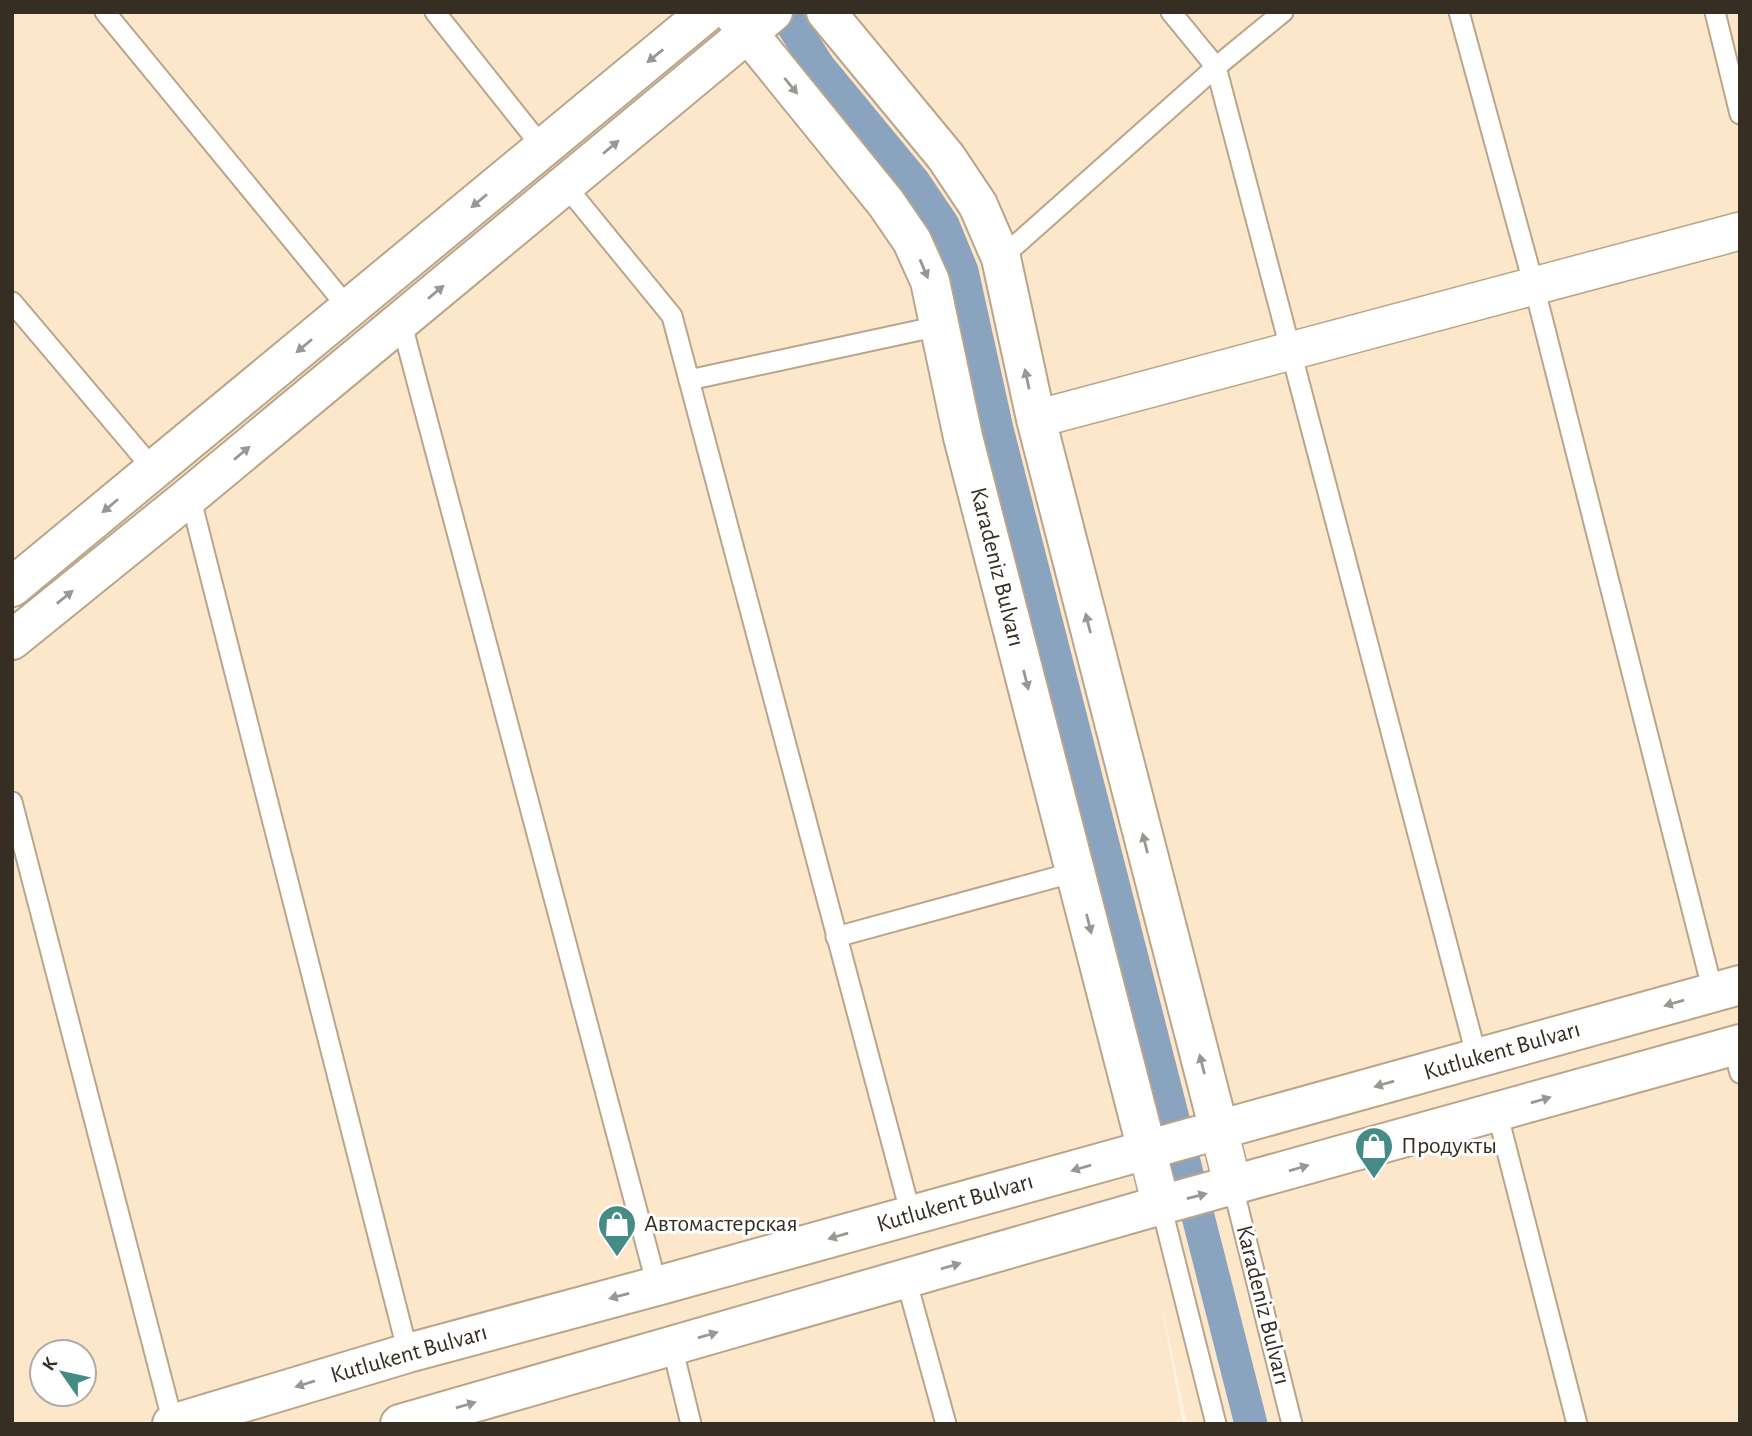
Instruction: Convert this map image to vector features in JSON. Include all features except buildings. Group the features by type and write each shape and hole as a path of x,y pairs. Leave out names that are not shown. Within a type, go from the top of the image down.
{"street":[{"path":"12,587 707,12"},
{"path":"826,12 946,157 978,205 1001,258 1036,419 1233,1187"},
{"path":"12,640 565,185 751,19"},
{"name":"Karadeniz Bulvarı","path":"751,19 912,241 929,281 963,437 1147,1150"},
{"path":"1036,419 1740,231"},
{"name":"Kutlukent Bulvarı","path":"172,1424 408,1353 911,1216 1726,988"},
{"path":"419,1421 1161,1205 1497,1112 1737,1054"},
{"path":"1147,1150 1161,1205"}],"lane":[{"path":"105,12 349,309"},
{"path":"435,12 543,148"},
{"path":"1171,12 1216,67 1476,1058"},
{"path":"1001,258 1216,67 1283,12"},
{"path":"1459,12 1726,988"},
{"path":"1715,12 1740,114"},
{"path":"565,185 672,316 911,1216"},
{"path":"12,302 154,470"},
{"path":"401,321 657,1286"},
{"path":"688,380 939,326"},
{"path":"190,496 408,1353"},
{"path":"12,802 172,1424"},
{"path":"836,937 1075,872"},
{"path":"1497,1112 1577,1424"},
{"name":"Karadeniz Bulvarı","path":"1233,1187 1292,1424"},
{"path":"1161,1205 1216,1424"},
{"path":"905,1279 946,1424"},
{"path":"672,1346 691,1424"}],"shaded area":[{"path":"12,12 1740,12 1740,1424 1187,1424 1161,1302 1183,1424 12,1424"}],"waterway":[{"path":"793,26 819,67 914,182 943,225 962,271 997,429 1251,1424"}],"place":[{"name":"Продукты","path":"1374,1180"},
{"name":"Автомастерская","path":"617,1258"}]}
